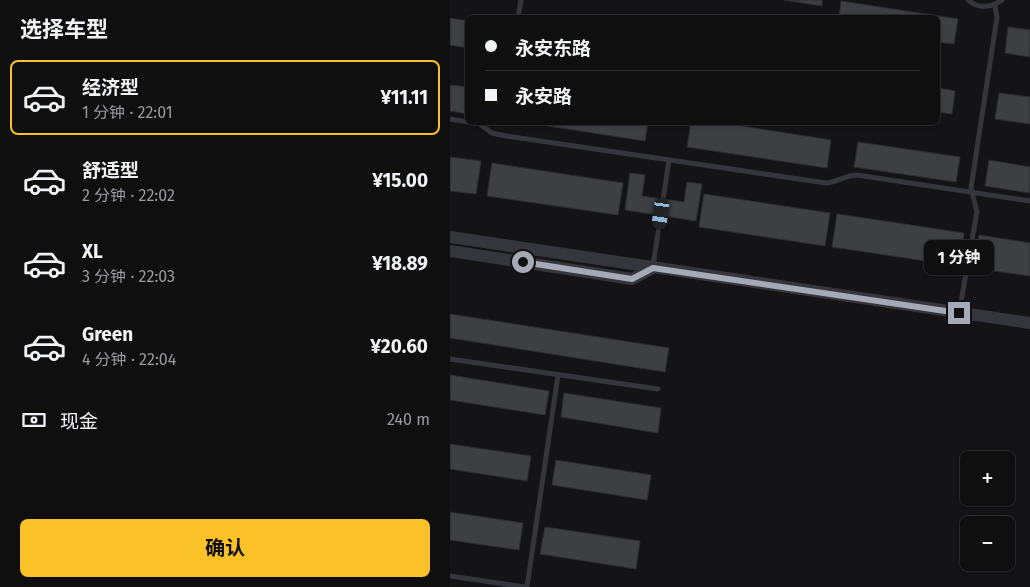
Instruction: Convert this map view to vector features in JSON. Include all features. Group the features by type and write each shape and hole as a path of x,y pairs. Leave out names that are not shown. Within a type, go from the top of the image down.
{"street":[{"path":"450,237 1030,323"},
{"path":"450,251 632,279 653,268"}],"lane":[{"path":"518,15 521,0"},
{"path":"968,0 972,4 985,7 995,6 1002,0"},
{"path":"959,313 977,212 971,188 997,17 995,6"},
{"path":"450,119 465,122"},
{"path":"486,125 492,133 506,136 826,183 837,182 850,175 857,175 1030,201"},
{"path":"653,268 668,160"},
{"path":"450,360 658,389"},
{"path":"450,576 526,587 558,375"}],"building":[{"path":"784,0 822,0 822,6"},
{"path":"841,1 932,15 839,15"},
{"path":"940,16 958,19 954,44 940,42"},
{"path":"450,18 465,20 465,48 450,45"},
{"path":"1008,27 1030,30 1030,57 1005,53"},
{"path":"450,85 465,87 465,114 450,111"},
{"path":"940,88 955,91 952,114 940,112"},
{"path":"999,93 1030,97 1030,124 995,119"},
{"path":"541,125 648,125 645,141"},
{"path":"691,125 735,125 831,140 827,168 687,147"},
{"path":"858,142 960,157 956,182 854,167"},
{"path":"450,157 481,161 476,194 450,191"},
{"path":"989,160 1030,167 1030,193 985,186"},
{"path":"492,163 623,183 618,215 487,196"},
{"path":"630,173 645,175 642,196 684,202 687,182 702,184 696,221 625,210"},
{"path":"704,194 830,213 825,246 699,227"},
{"path":"837,214 964,233 960,266 832,247"},
{"path":"979,235 1030,243 1030,276 974,268"},
{"path":"450,314 669,348 665,372 450,338"},
{"path":"450,375 549,391 545,415 450,400"},
{"path":"564,393 661,408 658,433 561,417"},
{"path":"450,444 531,456 527,481 450,469"},
{"path":"556,460 651,475 647,500 552,485"},
{"path":"450,512 523,523 519,550 450,540"},
{"path":"545,527 640,541 636,569 540,554"}],"route":[{"path":"523,262 632,279 653,268 959,313"}]}
